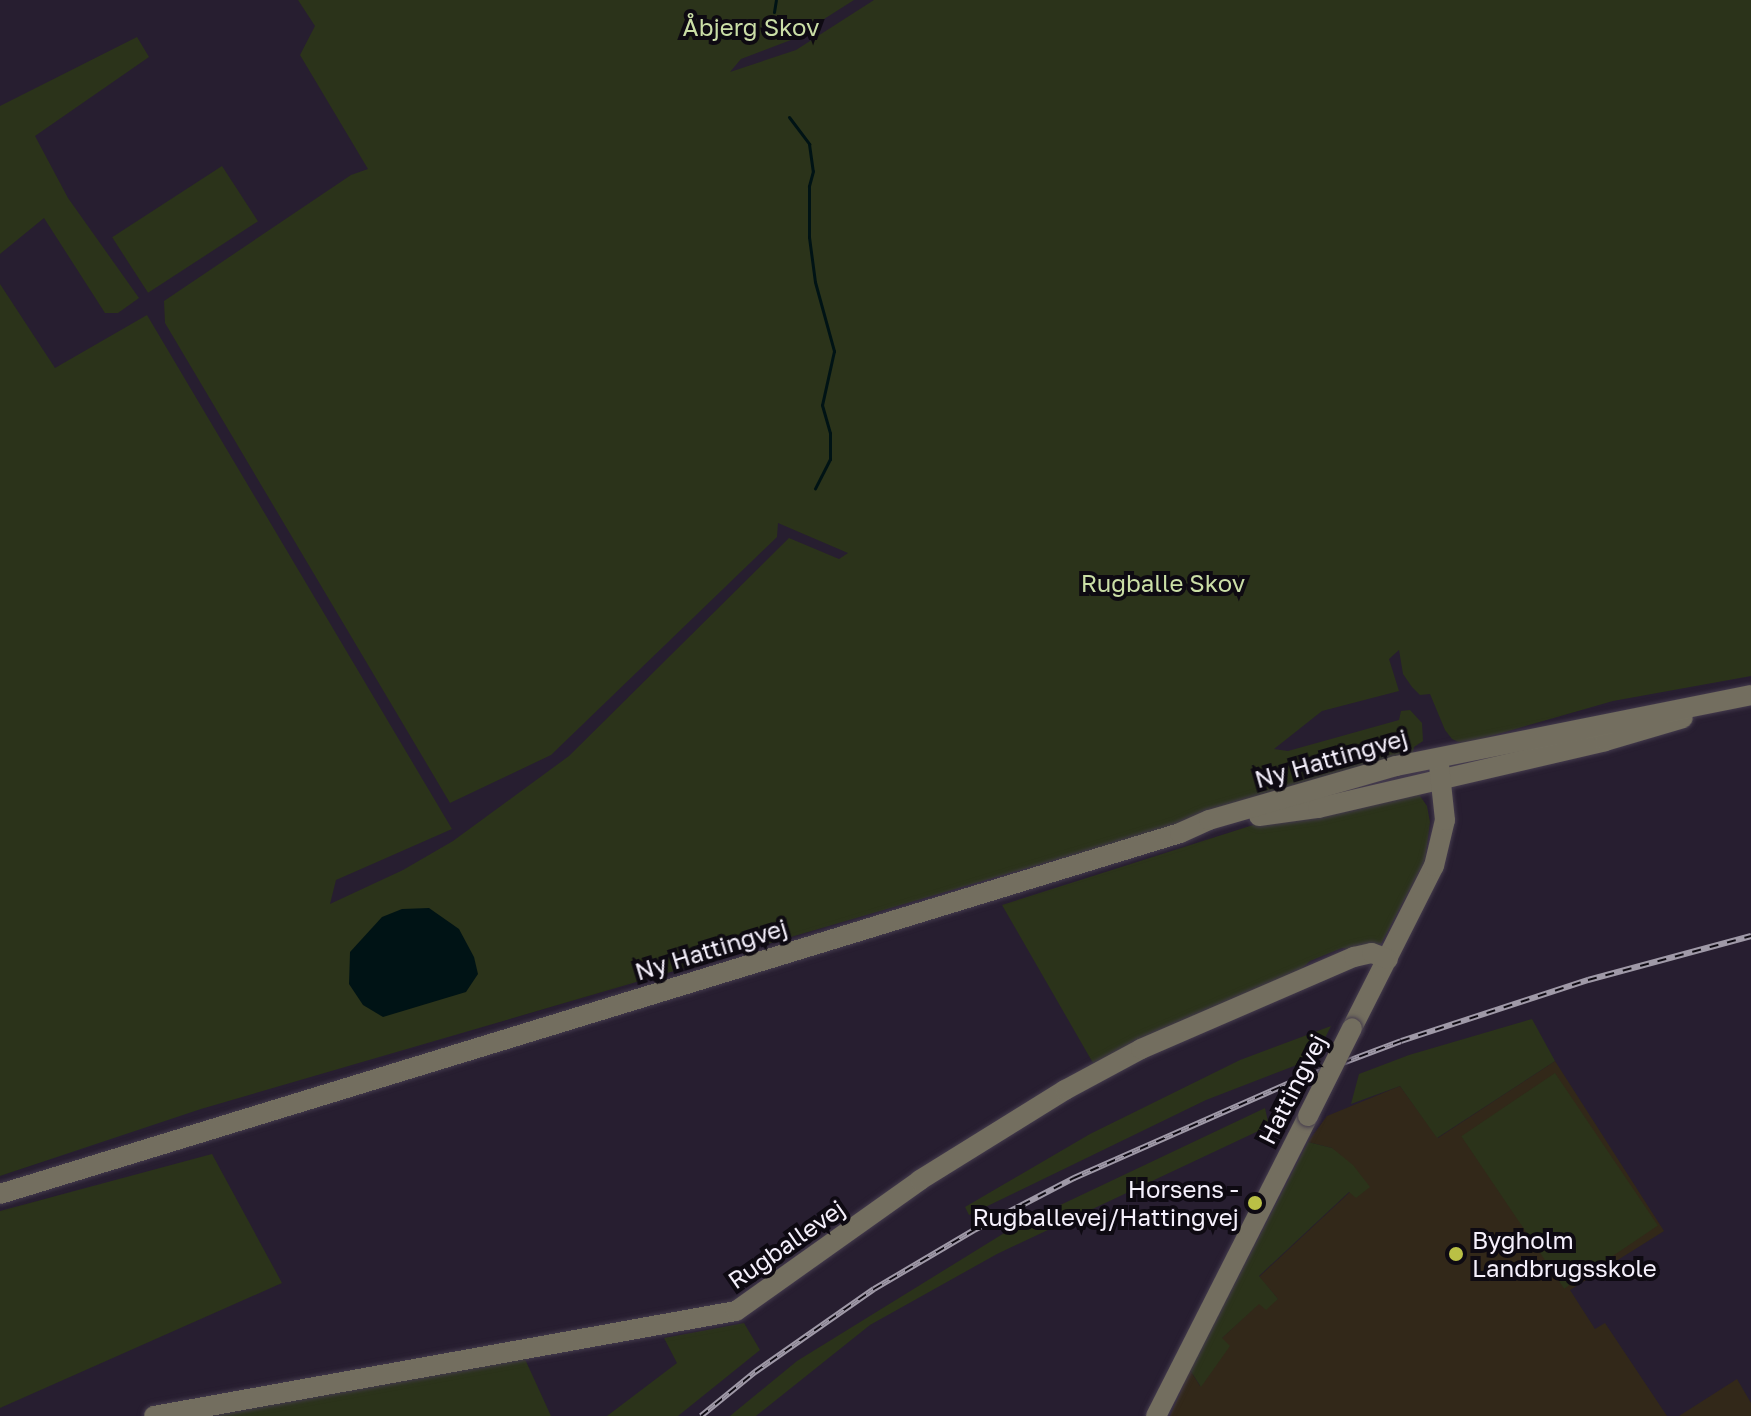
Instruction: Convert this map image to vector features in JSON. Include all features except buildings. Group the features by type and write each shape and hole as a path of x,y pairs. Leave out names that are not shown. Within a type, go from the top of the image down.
{"street":[{"path":"1437,756 1597,723 1751,698"},
{"path":"1180,833 1318,808 1605,741 1751,698"},
{"path":"1441,777 1454,762 1556,739 1597,723"},
{"name":"Hattingvej","path":"1156,1416 1434,866 1445,820 1437,756"},
{"name":"Ny Hattingvej","path":"0,1194 1180,833 1227,814 1437,756"},
{"name":"Rugballevej","path":"154,1416 736,1311 920,1180 1065,1090 1141,1049 1354,957 1372,953 1388,959"}],"shaded area":[{"path":"429,908 459,929 474,957 478,974 466,992 383,1017 363,1005 349,984 350,952 382,917 402,909"},
{"name":"Bygholm Landbrugsskole","path":"1555,1061 1664,1231 1570,1290 1595,1329 1605,1323 1667,1416 1170,1416 1190,1370 1200,1386 1222,1338 1259,1303 1278,1299 1259,1277 1350,1192 1332,1148 1308,1142 1327,1116 1400,1086 1438,1138"},
{"path":"1737,1379 1751,1403 1751,1416 1679,1416"}],"green space":[{"path":"298,0 854,0 791,40 741,59 730,72 796,50 874,0 1751,0 1751,676 1613,701 1463,744 1452,739 1445,730 1430,694 1420,695 1403,674 1399,650 1389,659 1399,691 1322,711 1274,749 1288,751 1399,720 1401,711 1410,710 1422,723 1423,741 1414,747 1413,753 1404,756 1403,753 1398,760 201,1109 0,1176 0,284 55,368 147,315 452,829 336,880 330,904 403,870 453,841 569,756 789,538 839,559 848,553 778,523 777,537 551,755 450,803 165,323 164,301 351,175 368,169 300,55 315,26"},
{"path":"137,37 149,57 35,136 68,198 139,298 118,313 105,313 44,218 0,254 0,106"},
{"path":"222,166 258,221 148,293 112,237"},
{"path":"1418,793 1427,806 1430,822 1425,861 1381,944 1355,950 1342,948 1310,961 1298,972 1093,1063 1002,905 1253,825 1297,820"},
{"path":"1532,1019 1555,1061 1437,1138 1400,1086 1351,1104 1359,1074 1409,1055"},
{"path":"1331,1026 1315,1058 1206,1100 969,1215 965,1207 1090,1134 1240,1060"},
{"path":"1555,1073 1658,1226 1564,1289 1461,1136"},
{"path":"1265,1108 1269,1126 997,1254 870,1325 756,1416 730,1416 797,1361 1014,1227"},
{"path":"1308,1142 1332,1148 1353,1165 1370,1187 1356,1198 1349,1192 1259,1276 1278,1299 1266,1310 1259,1304 1222,1338 1230,1346 1201,1387 1190,1370"},
{"path":"212,1154 282,1283 0,1408 0,1211"},
{"path":"744,1323 760,1350 678,1416 607,1416 677,1363 664,1338"},
{"path":"524,1357 551,1416 199,1416"}],"waterway":[{"path":"774,12 776,0"},
{"path":"775,21 772,27 776,34"},
{"path":"789,117 809,144 813,171 809,186 809,237 815,282 834,351 822,405 830,433 830,459 815,488"}],"railway":[{"path":"701,1416 755,1372 874,1289 974,1230 1074,1178 1292,1082 1401,1041 1588,980 1751,936"}],"place":[{"name":"Horsens - Rugballevej/Hattingvej","path":"1255,1203"},
{"name":"Bygholm Landbrugsskole","path":"1456,1254"}],"park label":[{"name":"Åbjerg Skov","path":"751,27"},
{"name":"Rugballe Skov","path":"1163,583"}]}
